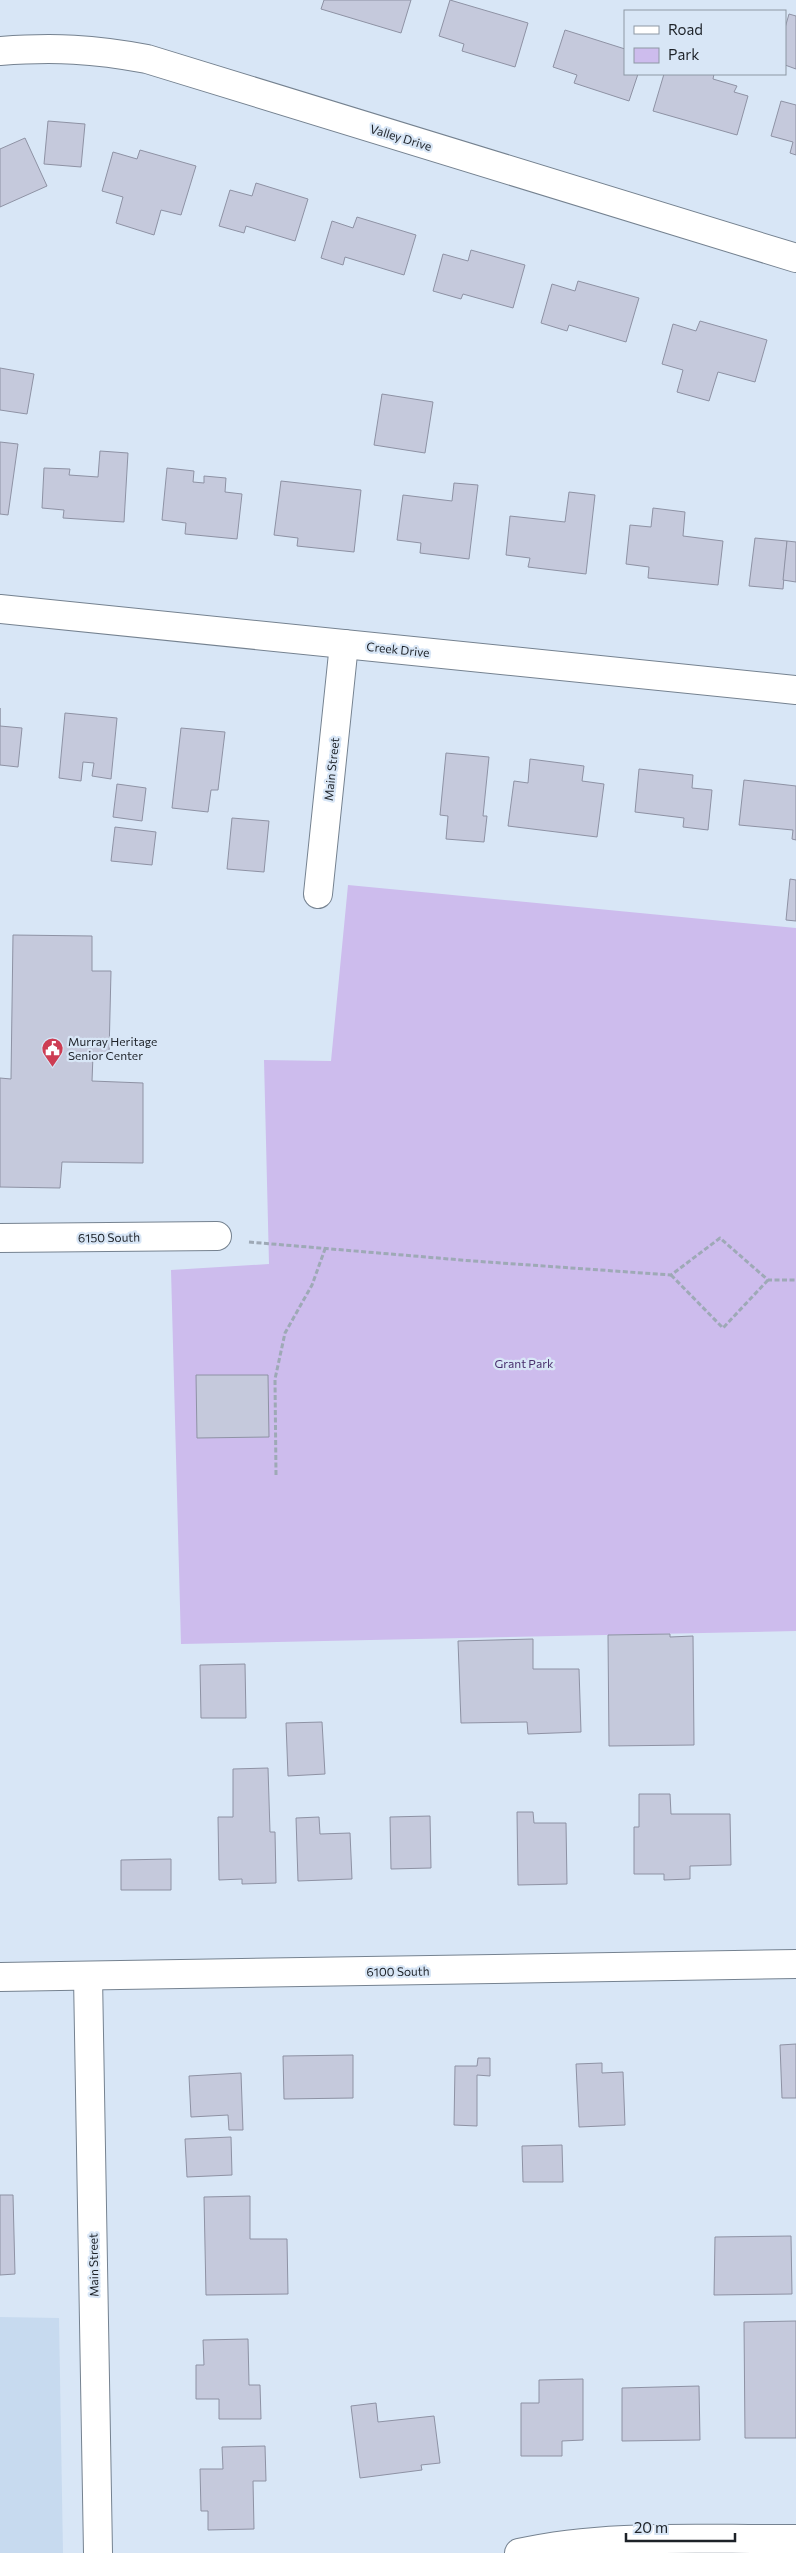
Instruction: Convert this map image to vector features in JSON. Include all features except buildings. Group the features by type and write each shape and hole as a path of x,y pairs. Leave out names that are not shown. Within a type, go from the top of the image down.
{"street":[{"name":"Valley Drive","path":"0,51 47,48 96,50 147,59 796,258"},
{"name":"Creek Drive","path":"0,609 796,690"},
{"name":"Main Street","path":"318,894 344,644"},
{"name":"6150 South","path":"0,1238 217,1236"},
{"name":"6100 South","path":"0,1978 796,1964"},
{"name":"Main Street","path":"88,1976 98,2553"},
{"path":"518,2553 570,2545 635,2540 796,2539"}],"path":[{"path":"671,1276 720,1238 768,1280 796,1280"},
{"path":"260,1243 671,1276 723,1328 768,1280"},
{"path":"276,1474 275,1379 284,1333 312,1285 325,1249"}],"shaded area":[{"path":"0,2317 59,2318 63,2553 0,2553"}],"green space":[{"name":"Grant Park","path":"348,885 796,928 796,1631 181,1644 171,1270 269,1264 264,1060 331,1061"}],"place":[{"name":"Murray Heritage Senior Center","path":"52,1067"}]}
